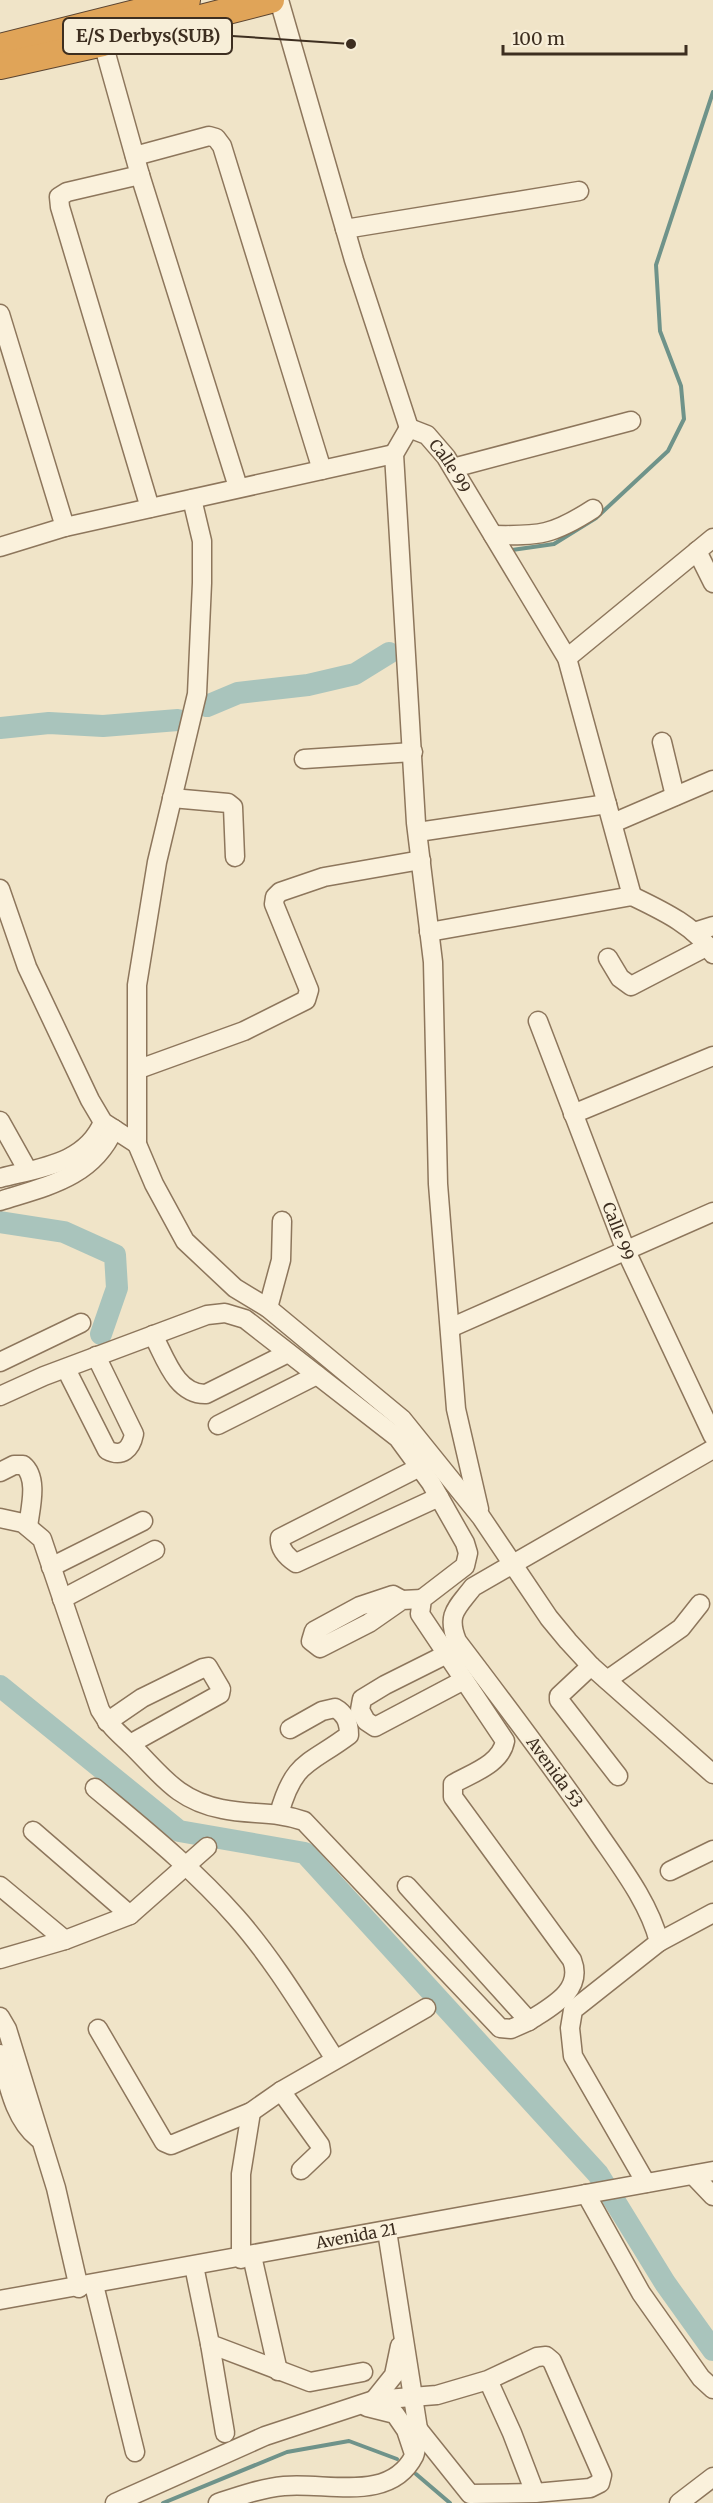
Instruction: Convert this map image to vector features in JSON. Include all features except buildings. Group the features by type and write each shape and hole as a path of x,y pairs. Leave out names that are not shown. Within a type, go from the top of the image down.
{"highway":[{"path":"0,47 187,0"},
{"path":"0,66 103,43 271,0"}],"street":[{"path":"279,0 345,229 409,428 394,454 418,832 433,962 438,1184 456,1408 481,1517"},
{"path":"103,43 140,175 238,487"},
{"path":"135,156 209,136 216,138 222,146 322,470"},
{"path":"140,175 67,192 59,196 60,207 150,508"},
{"path":"345,229 579,191"},
{"path":"0,314 65,527"},
{"path":"453,468 631,421"},
{"name":"Calle 99","path":"409,428 427,435 453,468 567,658 632,896"},
{"path":"0,547 65,527 394,454"},
{"path":"192,499 202,551 197,694 157,862 137,985 139,1069 137,1144 154,1185 185,1242 235,1288 268,1308 402,1419 481,1517 549,1618 591,1666 713,1774"},
{"path":"493,534 534,536 562,529 593,509"},
{"path":"567,658 713,538"},
{"path":"697,551 713,583"},
{"path":"662,742 675,796"},
{"path":"304,759 413,752"},
{"path":"613,823 713,780"},
{"path":"172,798 228,803 233,807 236,857"},
{"path":"418,832 607,804"},
{"path":"139,1069 244,1031 306,1000 309,990 274,904 275,897 280,892 324,877 421,860"},
{"path":"0,889 27,967 108,1125 137,1144"},
{"path":"429,932 632,896 659,909 694,932 711,950 631,986 620,978 608,958"},
{"path":"694,932 713,926"},
{"name":"Calle 99","path":"538,1021 626,1251 713,1436"},
{"path":"573,1114 713,1056"},
{"path":"0,1121 28,1171"},
{"path":"0,1178 69,1160 108,1125"},
{"path":"0,1201 79,1173 106,1146 108,1125"},
{"path":"450,1328 713,1212"},
{"path":"268,1308 281,1260 282,1221"},
{"path":"0,1396 96,1356 207,1315 225,1313 245,1319 398,1438 439,1497 468,1552 465,1566 422,1599 402,1600"},
{"path":"0,1362 81,1323"},
{"path":"153,1335 178,1381 189,1393 198,1395 206,1394 288,1353"},
{"path":"66,1369 107,1450 115,1454 123,1453 132,1444 134,1434 96,1356"},
{"path":"218,1425 317,1375"},
{"name":"Avenida 53","path":"659,1942 656,1928 620,1865 563,1782 457,1641 452,1628 451,1616 472,1587 713,1449"},
{"path":"0,1472 15,1465 23,1465 28,1469 32,1487 28,1527"},
{"path":"420,1467 280,1538 280,1544 287,1557 296,1563 439,1497"},
{"path":"0,1518 23,1523 42,1539 100,1710 107,1722 155,1773 189,1800 223,1810 279,1814 304,1821 500,2028 510,2029 569,2004 659,1942 713,1913"},
{"path":"51,1566 142,1521"},
{"path":"62,1599 155,1550"},
{"path":"458,1572 472,1587"},
{"path":"422,1599 420,1614 505,1741 504,1750 497,1759 453,1784 453,1797 572,1960 575,1968 569,2004 573,2056 646,2183"},
{"path":"607,1680 681,1628 700,1604"},
{"path":"447,1654 385,1684 362,1700 360,1710 366,1721 375,1727 464,1680"},
{"path":"591,1666 564,1690 559,1700 618,1776"},
{"path":"107,1722 142,1698 202,1668 208,1667 213,1671 221,1689 220,1694 130,1744"},
{"path":"279,1814 286,1787 298,1768 349,1735 349,1724 341,1711 335,1708 322,1711 290,1729"},
{"path":"95,1788 188,1867 237,1917 284,1980 335,2059"},
{"path":"33,1831 130,1915"},
{"path":"0,1959 65,1940 130,1915 188,1867 207,1847"},
{"path":"670,1871 713,1850"},
{"path":"407,1886 529,2021"},
{"path":"0,1887 65,1940"},
{"path":"98,2029 164,2142 171,2145 251,2112 281,2091 426,2008"},
{"path":"0,2017 7,2029 135,2452"},
{"path":"0,2054 20,2118 27,2130 41,2140"},
{"path":"281,2091 320,2145 321,2151 301,2170"},
{"path":"251,2112 241,2174 247,2257 278,2371"},
{"name":"Avenida 21","path":"0,2300 713,2171"},
{"path":"693,2175 713,2196"},
{"path":"592,2193 641,2293 701,2378 713,2390"},
{"path":"218,2503 285,2486 363,2490 384,2486 401,2473 414,2456 418,2429 387,2231"},
{"path":"194,2266 225,2433"},
{"path":"367,2403 394,2374 402,2338"},
{"path":"210,2344 310,2382 363,2372"},
{"path":"115,2503 265,2436 367,2403 437,2395 488,2380 537,2356 546,2356 552,2361 602,2475 600,2482 590,2488 535,2493 470,2494 418,2429"},
{"path":"488,2380 512,2433 535,2493"},
{"path":"367,2403 396,2414 406,2430 414,2456"},
{"path":"679,2503 713,2477"}],"waterway":[{"path":"512,550 554,544 596,518 668,451 684,419 681,386 660,331 656,265 713,92"},
{"path":"207,706 238,693 308,685 355,674 389,653"},
{"path":"0,728 49,723 103,726 178,720"},
{"path":"0,1222 64,1232 115,1255 117,1288 101,1334"},
{"path":"0,1686 179,1831 305,1853 598,2174 665,2283 713,2350"},
{"path":"163,2503 287,2452 349,2441 397,2459"},
{"path":"416,2474 450,2503"}],"place":[{"name":"E/S Derbys(SUB)","path":"351,44"}]}
